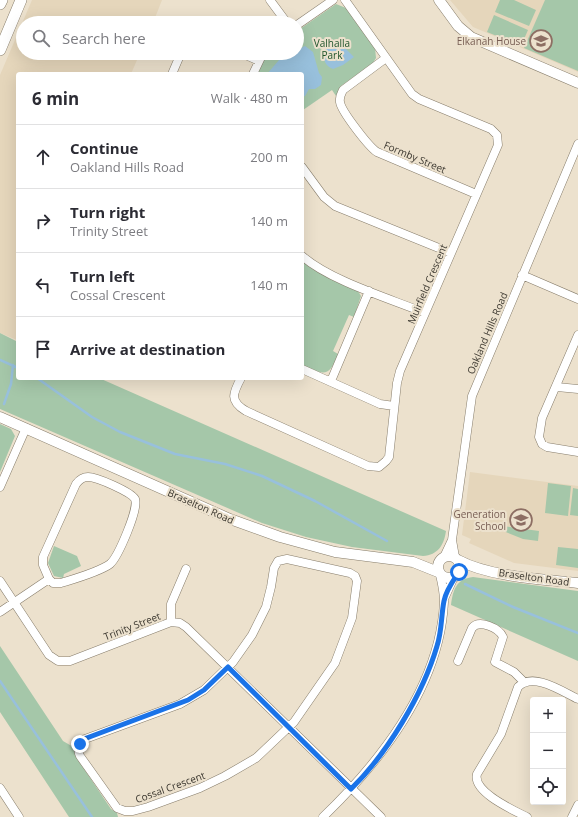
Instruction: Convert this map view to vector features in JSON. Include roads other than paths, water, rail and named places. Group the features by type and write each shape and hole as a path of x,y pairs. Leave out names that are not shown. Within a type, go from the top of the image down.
{"main road":[{"path":"0,4 2,0"},
{"path":"0,50 21,0"}],"street":[{"path":"270,0 282,16"},
{"path":"304,20 333,0"},
{"name":"Muirfield Crescent","path":"240,380 233,394 238,406 368,466 376,468 383,465 389,457 394,406 400,372 498,145 497,134 491,129 420,99 412,94 345,0"},
{"path":"439,0 461,30 471,37 578,83"},
{"name":"Formby Street","path":"386,58 343,90 340,98 342,107 370,146 377,152 476,194"},
{"path":"173,72 178,60"},
{"path":"254,72 259,61"},
{"name":"Oakland Hills Road","path":"443,558 452,540 472,396 578,144"},
{"path":"304,170 324,197 334,206 451,253"},
{"path":"304,258 318,268 369,291 425,313"},
{"path":"522,275 578,299"},
{"path":"331,381 369,291"},
{"path":"578,335 542,418 540,441 547,447 578,452"},
{"path":"304,370 380,404 394,406"},
{"path":"557,386 578,389"},
{"name":"Braselton Road","path":"0,416 230,519 280,537 335,552 413,562 443,558"},
{"path":"0,488 26,428"},
{"path":"86,477 94,478 131,495 136,504 134,513 117,553 110,564 61,583 53,583 49,579 43,565 43,557 77,482 86,477"},
{"name":"Oakland Hills Road","path":"452,540 457,559"},
{"path":"323,817 368,771 416,699 437,647 441,632 444,600 437,566 443,558 451,556 457,559 460,567 444,600"},
{"name":"Cossal Crescent","path":"287,559 350,573 355,576 358,584 352,618 335,663 300,713 288,726 256,758 225,776 200,788 148,807 125,812 117,808 80,756 78,750 84,739 188,700 204,690 228,667 261,620 269,598 274,568 278,561 287,559"},
{"name":"Braselton Road","path":"457,559 470,567 489,572 578,583"},
{"name":"Braselton Road","path":"413,562 439,573"},
{"path":"171,622 171,604 186,569"},
{"name":"Braselton Road","path":"456,576 489,572"},
{"path":"439,573 445,578 456,576"},
{"path":"0,612 49,579"},
{"name":"Trinity Street","path":"0,581 49,655 55,660 62,662 70,661 171,622 180,623 186,626 381,817"},
{"path":"458,661 472,628 476,624 481,623 500,633 503,637 495,662 519,676 524,682"},
{"path":"527,817 498,802 481,789 476,777 501,734 518,687 524,682 538,681 578,699"},
{"path":"0,788 19,817"},
{"path":"572,817 578,804"}],"water":[{"path":"332,44 341,44 354,57 343,65 333,69 330,68 323,58 322,52 325,47"},
{"path":"304,46 313,52 319,73 322,77 321,85 315,89 309,89 304,96 304,72 269,72 279,60 304,60"}],"waterway":[{"path":"0,360 16,367"},
{"path":"4,404 11,384 13,365"},
{"path":"40,380 92,417 120,432 175,454 225,464 262,476 315,501 387,541"},
{"path":"465,584 513,607 578,633"},
{"path":"0,681 92,817"}],"place":[{"name":"Elkanah House","path":"541,41"},
{"name":"Generation School","path":"521,520"}],"park label":[{"name":"Valhalla Park","path":"332,48"}]}
